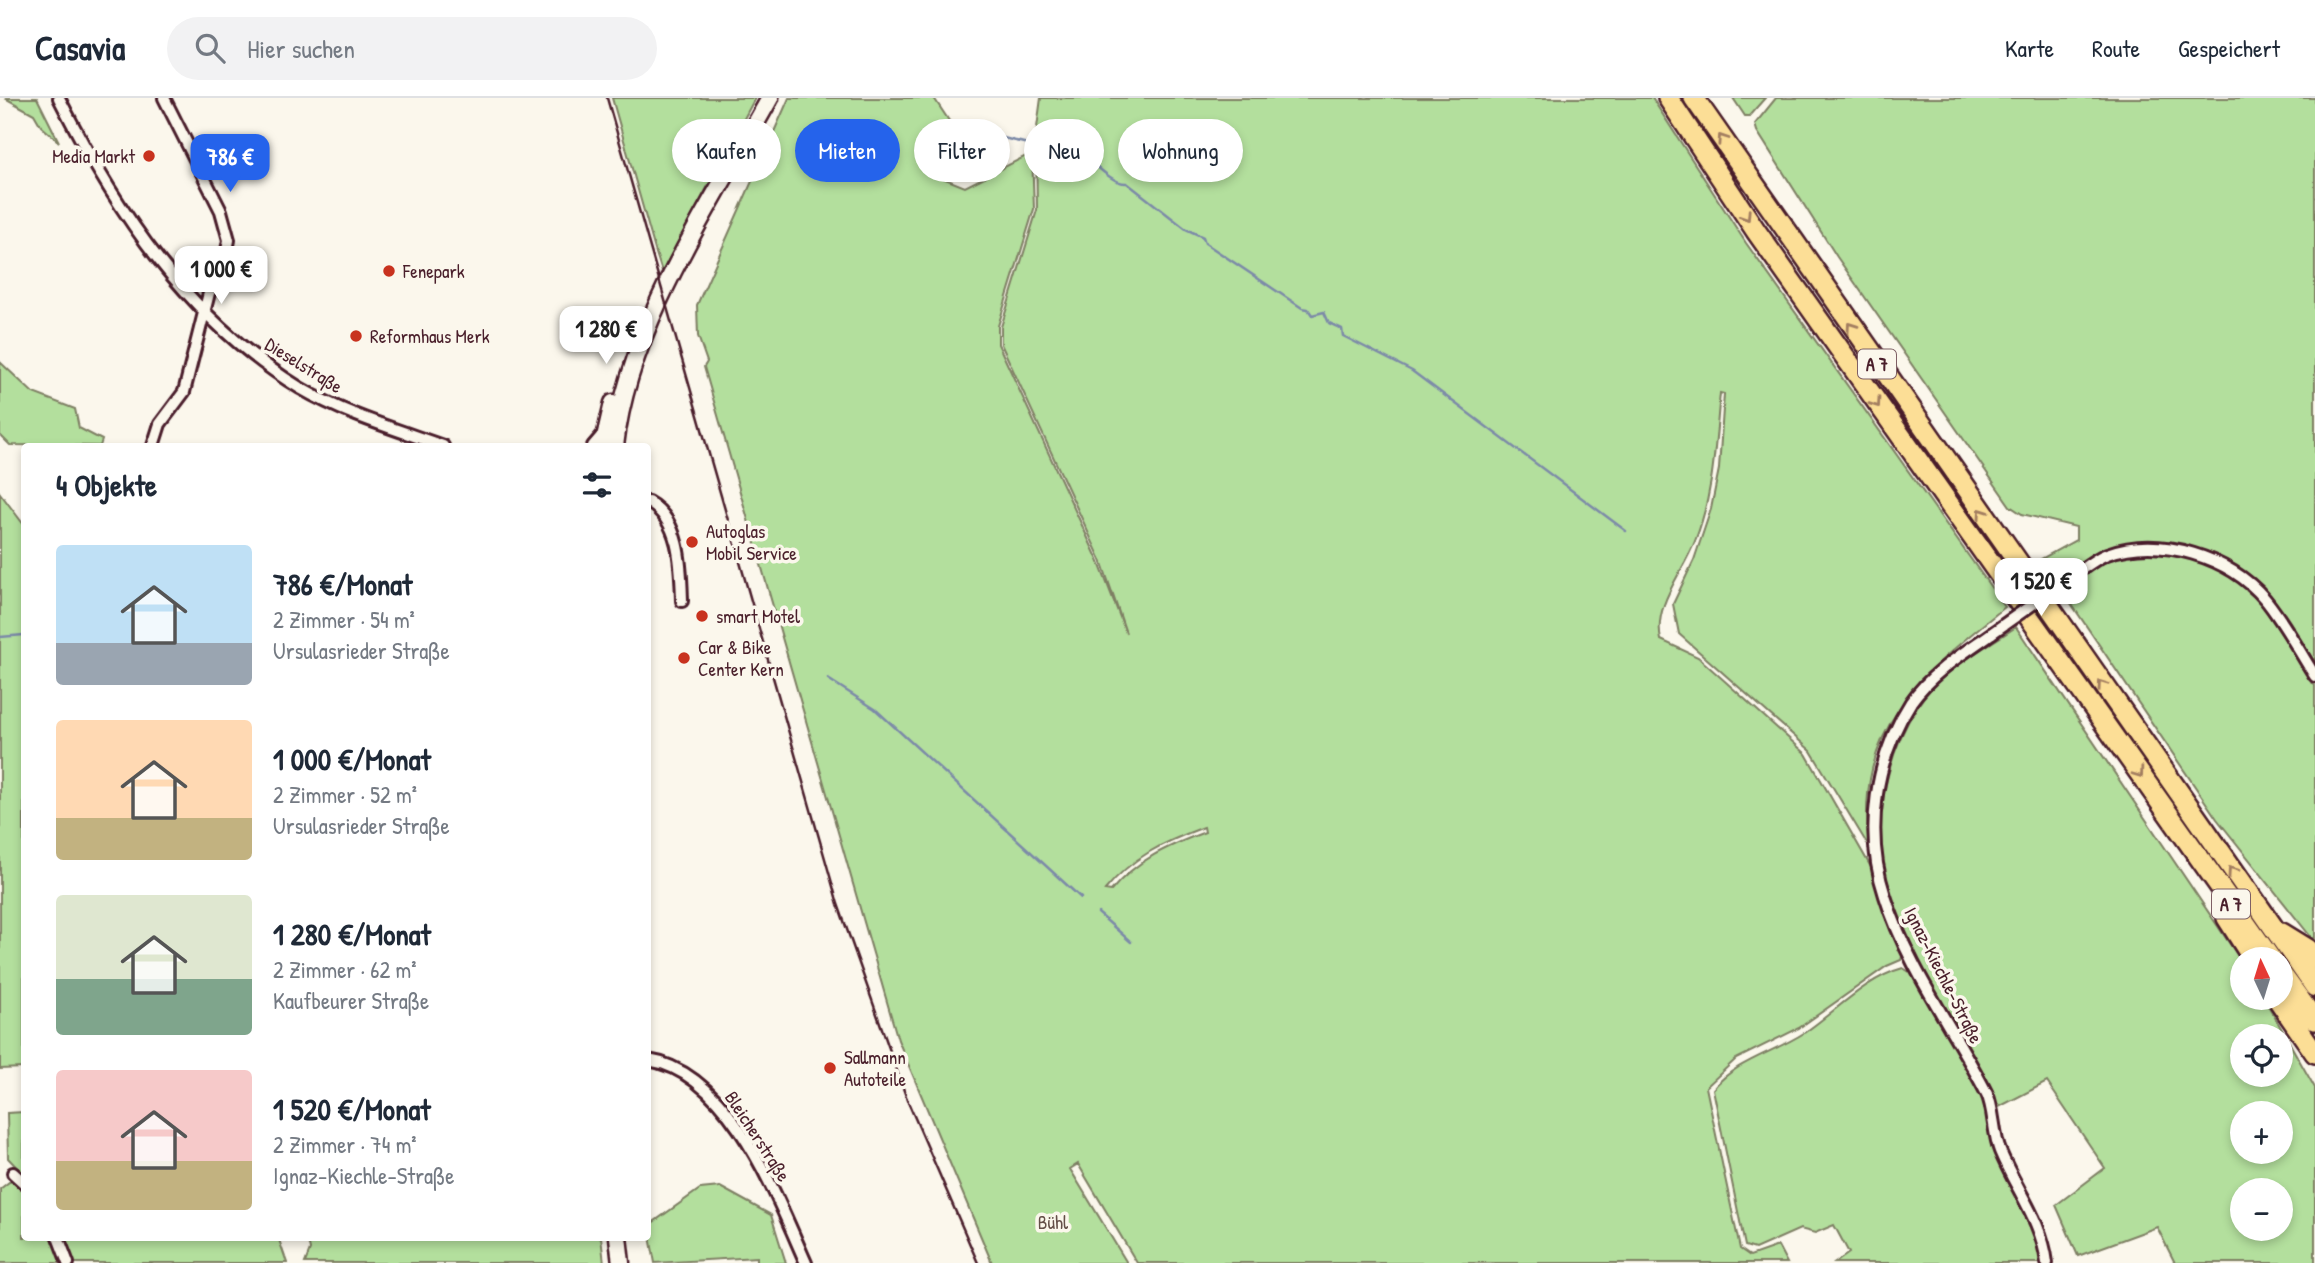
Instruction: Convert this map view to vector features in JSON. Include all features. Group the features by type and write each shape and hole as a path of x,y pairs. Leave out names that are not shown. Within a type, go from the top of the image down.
{"highway":[{"name":"A 7","path":"1668,98 1764,243 2262,947"},
{"name":"A 7","path":"1694,98 2315,987"},
{"path":"2192,849 2202,877 2246,947"},
{"name":"A 7","path":"2272,927 2308,949 2315,959"},
{"path":"2293,990 2315,1020"},
{"path":"2285,1010 2315,1053"}],"main road":[{"path":"604,439 631,350 651,319 769,98"},
{"path":"615,443 621,407 651,319"},
{"path":"618,1241 621,1263"},
{"path":"627,1241 630,1263"}],"street":[{"name":"Dieselstraße","path":"59,98 138,236 227,336 300,388 348,411 435,443"},
{"path":"154,443 160,424 184,392 209,293 228,253 228,230 164,98"},
{"path":"651,504 662,512 674,534 679,558 682,601"},
{"name":"Ignaz-Kiechle-Straße","path":"2047,1263 2044,1240 2000,1152 1992,1126 1989,1098 1912,958 1884,896 1873,829 1879,782 1892,741 1912,701 1948,664 2111,553 2145,548 2188,553 2223,565 2264,599 2315,676"},
{"name":"Bleicherstraße","path":"651,1061 690,1076 719,1102 771,1185 806,1263"},
{"path":"13,1173 21,1180"},
{"path":"60,1241 68,1263"}],"green space":[{"path":"5,98 37,98 59,142 41,126 34,114"},
{"path":"612,98 755,98 744,119 672,119 672,182 710,182 662,272"},
{"name":"Bühl","path":"789,98 934,98 948,119 914,119 914,182 952,182 965,187 975,182 1010,182 1010,164 1024,157 1024,182 1033,182 1034,209 998,326 998,344 1098,560 1126,633 1101,560 1001,344 1001,327 1037,210 1037,182 1104,182 1104,119 1038,119 1041,98 1652,98 1746,243 2005,607 1947,656 1900,707 1884,736 1872,769 1867,805 1869,847 1811,751 1679,634 1673,604 1694,560 1711,509 1719,469 1724,394 1720,393 1713,468 1706,505 1695,541 1670,589 1661,614 1661,640 1698,657 1806,754 1872,869 1879,897 1904,950 1901,960 1887,966 1799,1028 1736,1059 1706,1087 1740,1249 1750,1256 1778,1246 1787,1263 1137,1263 1078,1164 1070,1169 1127,1263 992,1263 898,1040 704,367 707,362 698,336 697,305 752,182 781,182 780,119","holes":["1204,827 1205,832 1142,862 1111,891 1105,890 1126,868 1150,852"]},
{"path":"1733,98 1765,98 1749,116 1745,116"},
{"path":"1776,98 2315,98 2315,663 2267,595 2255,585 2247,591 2260,602 2315,685 2315,942 2217,819 2041,559 2076,540 2076,527 2022,514 2010,506 1837,257 1757,131 1755,124"},
{"path":"0,362 33,393 75,409 79,428 102,440 101,443 10,445 0,435"},
{"path":"0,493 21,521 21,1068 0,1069"},
{"path":"2016,627 2232,947 2230,1010 2271,1010 2279,1024 2230,1024 2230,1087 2293,1087 2293,1049 2315,1088 2315,1263 2175,1263 2157,1227 2078,1256 2056,1205 2105,1168 2047,1082 1997,1108 1994,1096 1911,948 1887,887 1881,861 1883,801 1892,761 1907,724 1926,694 1949,672"},
{"path":"1903,968 1916,976 1984,1102 1996,1154 2028,1212 2038,1242 2041,1263 1835,1263 1849,1253 1834,1225 1815,1233 1800,1229 1755,1249 1745,1246 1713,1089 1732,1071 1804,1033 1876,979"},
{"path":"21,1112 21,1172 8,1158 7,1113"},
{"path":"16,1181 21,1185 21,1241 55,1241 63,1263 0,1263 0,1189 9,1182"},
{"path":"720,1187 771,1215 786,1263 757,1263 757,1257 655,1263 651,1224 700,1189"},
{"path":"63,1241 279,1241 287,1263 71,1263"},
{"path":"308,1241 601,1241 604,1263 305,1263 310,1250"}],"waterway":[{"path":"1010,140 1024,143"},
{"path":"1104,173 1115,180 1127,183 1186,229 1203,237 1205,243 1302,308 1308,309 1312,315 1324,312 1329,323 1342,329 1343,336 1412,371 1626,531"},
{"path":"0,637 21,635"},
{"path":"828,679 875,709 1081,898"},
{"path":"1098,913 1131,942"}],"railway":[{"path":"607,98 838,904 908,1102 978,1263"}],"place":[{"name":"Media Markt","path":"149,156"},
{"name":"Fenepark","path":"389,271"},
{"name":"Reformhaus Merk","path":"356,336"},
{"name":"Autoglas Mobil Service","path":"692,542"},
{"name":"smart Motel","path":"702,616"},
{"name":"Car & Bike Center Kern","path":"684,658"},
{"name":"Sallmann Autoteile","path":"830,1068"}]}
